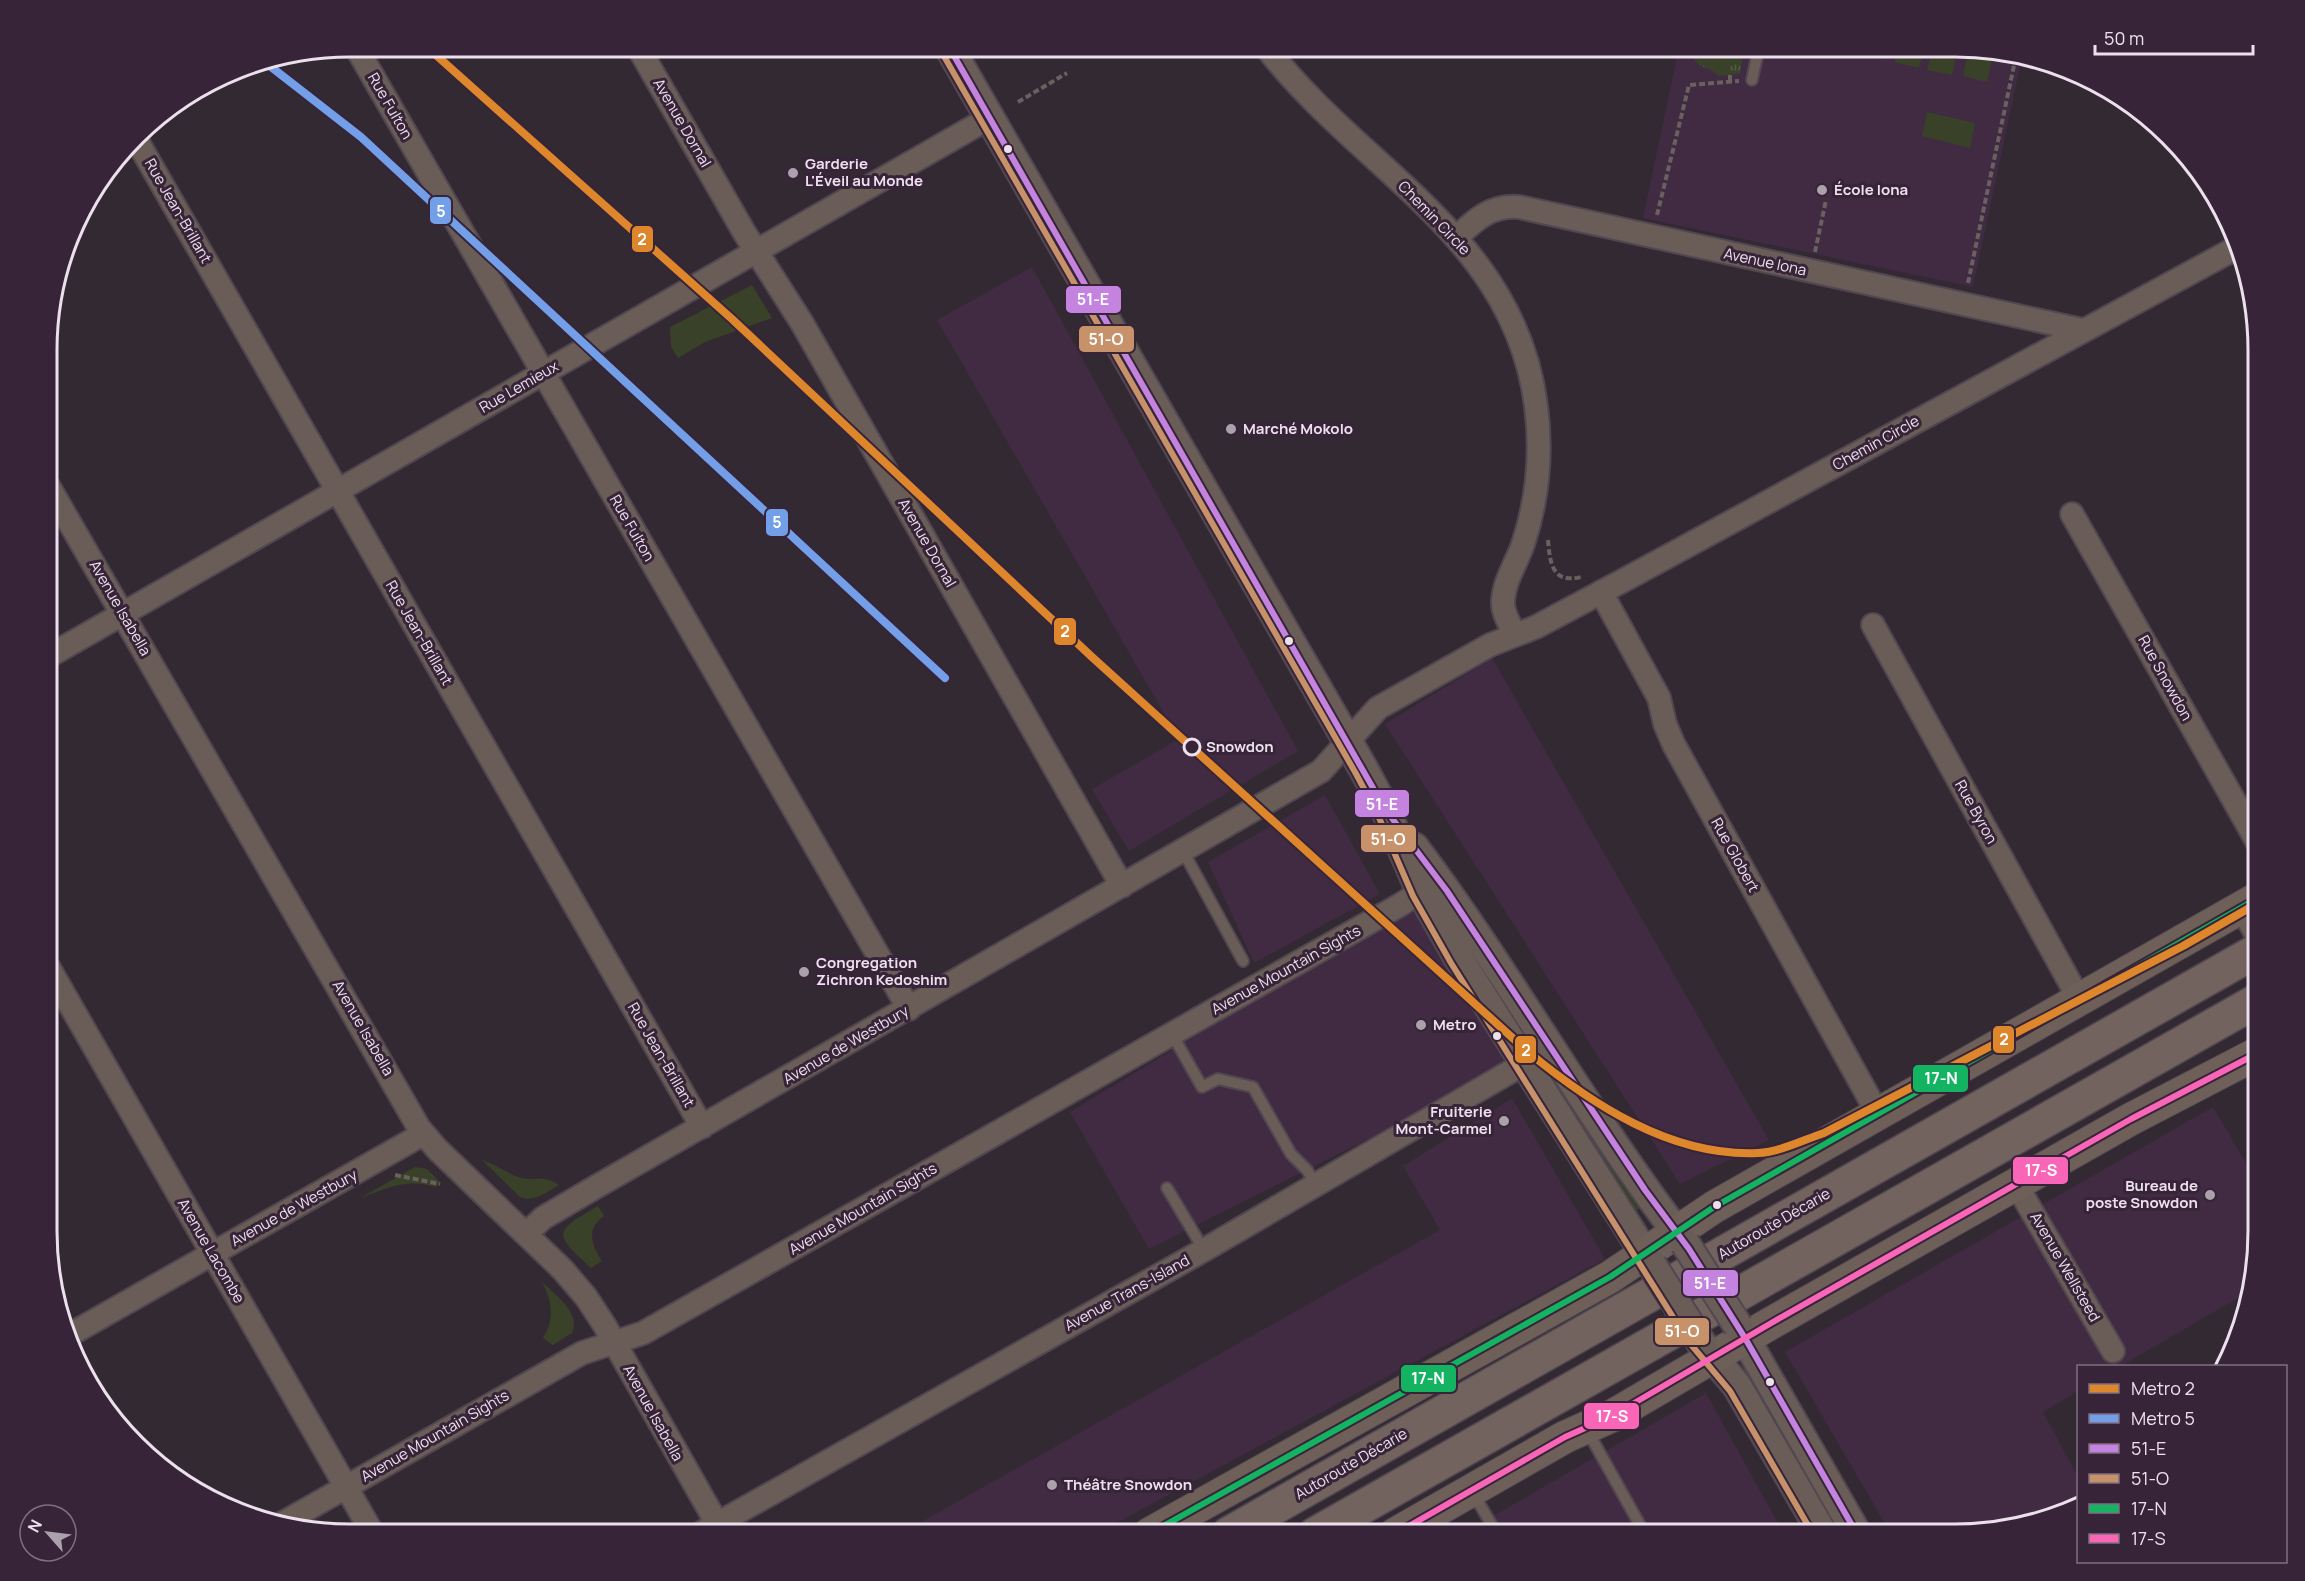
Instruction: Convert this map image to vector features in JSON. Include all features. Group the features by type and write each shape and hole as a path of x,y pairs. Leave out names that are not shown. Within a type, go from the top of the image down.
{"highway":[{"name":"Autoroute Décarie","path":"1245,1524 2248,926"},
{"path":"1333,1524 2248,1006"}],"main road":[{"path":"1167,1524 1610,1277 1648,1259 1680,1237 1714,1207 2079,999 2248,925"},
{"path":"1412,1524 1565,1437 1612,1416 1708,1351 1742,1332 2131,1119 2248,1058"}],"street":[{"name":"Rue Fulton","path":"362,57 909,1009"},
{"name":"Avenue Dornal","path":"644,57 757,251 808,333 1122,886"},
{"path":"955,57 1430,886 1551,1048 1645,1190 1680,1237 1742,1332 1851,1524"},
{"name":"Chemin Circle","path":"1275,57 1295,81 1457,237 1497,292 1514,323 1530,372 1536,406 1539,446 1535,492 1525,539 1507,583 1503,602 1503,610 1515,634"},
{"name":"Rue Lemieux","path":"57,652 989,118"},
{"name":"Rue Jean-Brillant","path":"140,147 702,1127"},
{"name":"Avenue Iona","path":"1457,237 1487,212 1501,207 1519,207 2082,330"},
{"name":"Chemin Circle","path":"1347,742 1378,708 1490,645 1536,627 1594,587 2230,251"},
{"name":"Avenue Isabella","path":"57,501 423,1134 563,1270 586,1297 614,1342 709,1524"},
{"name":"Rue Snowdon","path":"2072,514 2248,825"},
{"name":"Rue Globert","path":"1594,587 1659,698 1674,746 1878,1114"},
{"name":"Rue Byron","path":"1873,625 2079,999"},
{"name":"Avenue de Westbury","path":"526,1234 551,1213 1321,771 1347,742"},
{"path":"1430,886 1459,959 1648,1259 1708,1351 1737,1386 1817,1524"},
{"name":"Avenue Mountain Sights","path":"292,1518 582,1353 635,1337 673,1317 1430,886"},
{"name":"Avenue Lacombe","path":"57,982 367,1524"},
{"name":"Avenue Trans-Island","path":"725,1524 1551,1048"},
{"name":"Avenue de Westbury","path":"75,1332 423,1134"},
{"name":"Avenue Wellsteed","path":"2016,1184 2112,1351"}],"lane":[{"path":"1752,80 1758,57"},
{"path":"1184,851 1243,961"},
{"path":"1172,1034 1202,1087 1218,1079 1252,1087 1291,1154 1307,1170 1316,1185"},
{"path":"1167,1188 1204,1250"},
{"path":"1586,1427 1639,1524"},
{"path":"1472,1490 1491,1524"}],"path":[{"path":"1966,290 2014,64"},
{"path":"1018,102 1067,73"},
{"path":"1730,75 1730,82"},
{"path":"1657,212 1689,85 1752,80"},
{"path":"1814,256 1826,200"},
{"path":"1547,537 1554,571 1570,579 1584,576 1594,587"},
{"path":"394,1175 447,1186"}],"shaded area":[{"name":"École Iona","path":"1677,57 1955,57 2020,65 1973,287 1643,218"},
{"path":"1032,267 1298,751 1129,851 1092,789 1179,739 937,320"},
{"path":"1492,658 1769,1140 1680,1184 1385,724"},
{"path":"1325,795 1380,894 1254,963 1208,862"},
{"path":"1411,905 1510,1068 1149,1249 1070,1112"},
{"path":"1512,1098 1605,1259 1115,1524 918,1524 1440,1230 1403,1166"},
{"path":"2213,1107 2248,1166 2247,1250 2240,1297 2123,1365 2077,1365 2077,1392 2043,1412 2077,1475 2077,1497 2067,1502 2031,1514 1993,1521 1955,1524 1885,1524 1785,1352"},
{"path":"1706,1393 1778,1524 1479,1524"}],"green space":[{"path":"1694,57 1743,57 1740,74 1718,76 1713,71 1699,65"},
{"path":"1895,57 1922,57 1919,68 1894,62"},
{"path":"1930,57 1956,57 1952,75 1927,70"},
{"path":"1967,58 1992,60 1987,82 1963,76"},
{"path":"1927,112 1975,123 1970,148 1922,136"},
{"path":"752,285 772,318 705,342 678,358 671,347 670,327"},
{"path":"1565,1085 1642,1207 1636,1211 1559,1089"},
{"path":"482,1160 522,1178 545,1179 559,1185 535,1198 520,1197"},
{"path":"415,1167 427,1169 441,1183 436,1187 425,1184 397,1185 360,1198"},
{"path":"598,1206 604,1216 594,1226 592,1237 595,1249 602,1261 591,1268 569,1247 563,1233 573,1222"},
{"path":"542,1282 560,1298 573,1318 572,1333 553,1345 543,1338 551,1317 551,1310"}],"metro line":[{"name":"2","path":"438,57 732,319 1092,657 1527,1051 1578,1090 1605,1108 1634,1123 1694,1146 1726,1152 1758,1153 1791,1145 1824,1133 2183,946 2248,909"},
{"name":"5","path":"272,68 361,137 945,678"}],"transit line":[{"name":"51-O","path":"944,57 1355,772 1377,813 1413,896 1451,963 1688,1341 1730,1391 1807,1524"},
{"name":"51-E","path":"955,57 1385,809 1447,891 1645,1190 1689,1249 1745,1338 1851,1524"},
{"name":"17-N","path":"1167,1524 1610,1277 1714,1207 2248,904"},
{"name":"17-S","path":"1413,1524 1565,1437 1612,1416 2131,1119 2248,1058"}],"place":[{"name":"Garderie L'Éveil au Monde","path":"793,173"},
{"name":"École Iona","path":"1822,190"},
{"name":"Marché Mokolo","path":"1231,429"},
{"name":"Snowdon","path":"1192,747"},
{"name":"Congregation Zichron Kedoshim","path":"804,972"},
{"name":"Metro","path":"1421,1025"},
{"name":"Fruiterie Mont-Carmel","path":"1504,1121"},
{"name":"Bureau de poste Snowdon","path":"2210,1195"},
{"name":"Théâtre Snowdon","path":"1052,1485"}]}
